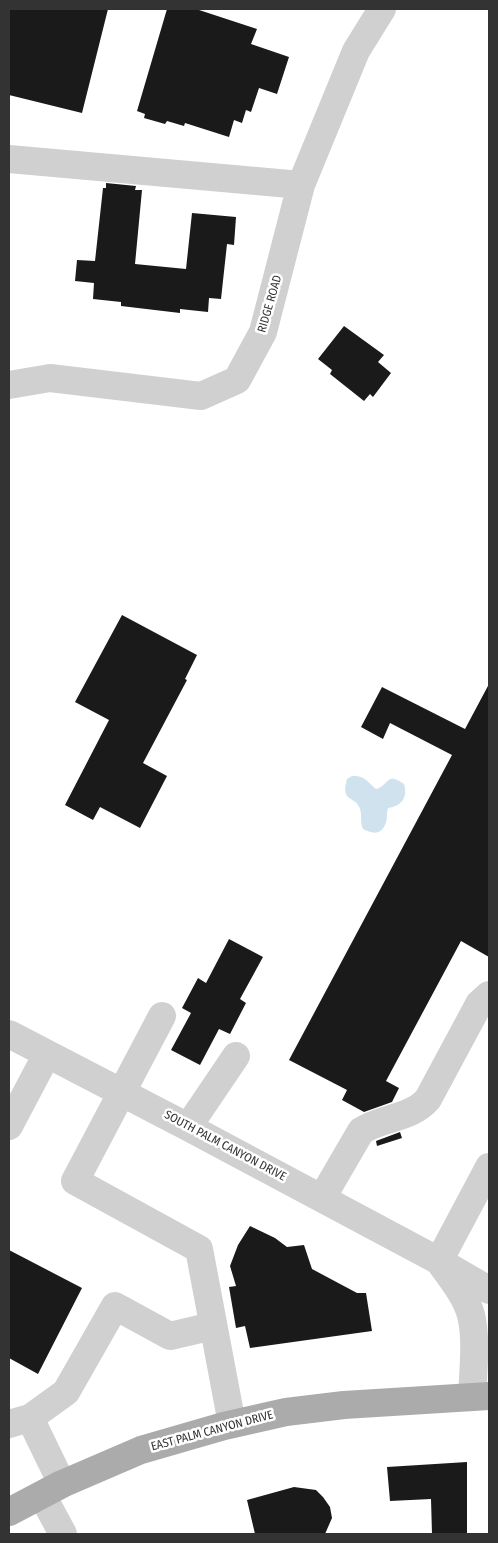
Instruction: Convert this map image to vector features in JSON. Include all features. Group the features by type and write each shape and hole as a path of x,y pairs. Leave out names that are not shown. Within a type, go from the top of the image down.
{"main road":[{"name":"EAST PALM CANYON DRIVE","path":"9,1512 52,1490 141,1450 232,1424 286,1412 344,1405 481,1397"}],"street":[{"name":"RIDGE ROAD","path":"9,385 50,378 201,396 237,380 263,332 301,185 356,51 382,9"},
{"path":"9,159 301,185"},
{"path":"322,1198 361,1130 407,1114 422,1106 428,1099 479,1004 489,995"},
{"path":"162,1016 75,1181 199,1249 232,1424"},
{"name":"SOUTH PALM CANYON DRIVE","path":"9,1034 322,1198 489,1290"},
{"path":"9,1126 47,1054"},
{"path":"188,1127 236,1056"},
{"path":"481,1397 470,1314 454,1281 439,1261 489,1167"},
{"path":"63,1534 52,1490 19,1421 66,1392 114,1306 170,1336 213,1326"}],"water":[{"path":"352,776 368,781 376,789 391,779 398,780 404,784 405,793 403,800 397,805 388,808 386,823 381,831 372,832 363,829 360,809 345,792 347,779"}],"building":[{"path":"9,9 108,9 82,113 9,95"},
{"path":"167,9 196,9 257,29 251,44 289,57 277,94 259,88 251,112 246,110 242,123 234,120 229,137 185,123 184,126 167,121 165,124 144,118 145,114 137,111"},
{"path":"106,183 136,186 135,190 142,190 135,264 186,269 192,213 236,217 234,245 227,244 221,299 209,298 208,312 180,309 180,313 121,306 121,302 93,299 94,283 75,281 77,260 95,261 103,188 106,188"},
{"path":"344,326 384,355 378,362 391,373 373,397 370,394 364,401 330,374 332,370 318,359"},
{"path":"122,615 197,655 185,679 187,680 143,763 167,776 140,828 100,807 93,820 65,805 109,720 75,702"},
{"path":"489,684 489,957 461,941 386,1081 399,1088 392,1102 364,1112 342,1100 347,1090 289,1060 452,755 390,723 383,739 361,727 382,687 465,729"},
{"path":"229,939 263,957 240,999 246,1003 230,1034 219,1029 200,1065 171,1050 191,1013 182,1008 198,978 206,983"},
{"path":"400,1132 402,1138 377,1146 376,1141"},
{"path":"250,1226 275,1238 287,1247 304,1245 312,1269 357,1293 366,1293 372,1331 250,1348 245,1326 236,1328 229,1287 236,1286 230,1266 238,1245"},
{"path":"9,1250 82,1288 38,1374 9,1358"},
{"path":"467,1462 467,1534 432,1534 431,1499 390,1501 387,1467"},
{"path":"294,1487 316,1490 330,1507 332,1518 325,1534 255,1534 247,1500"}]}
